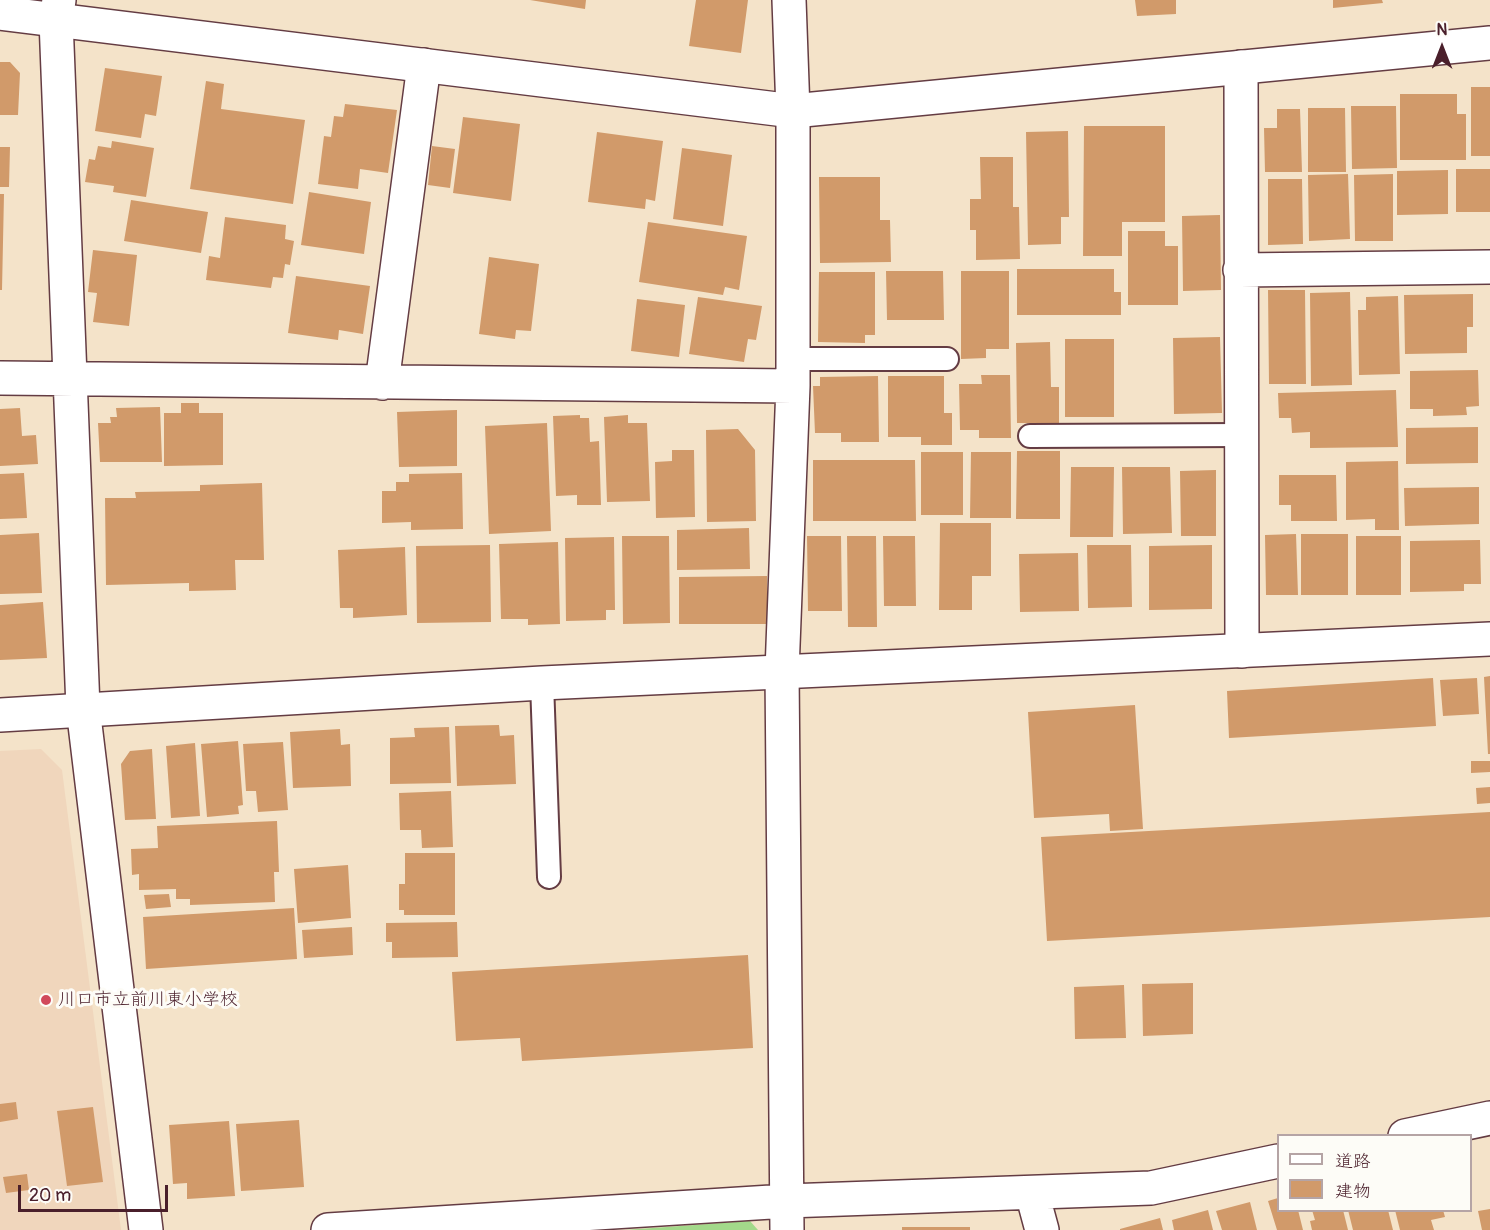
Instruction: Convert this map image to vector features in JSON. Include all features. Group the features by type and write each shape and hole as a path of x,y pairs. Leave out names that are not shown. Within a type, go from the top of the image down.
{"street":[{"path":"787,1215 782,671 793,373 793,111 789,0"},
{"path":"58,10 83,708 146,1230"},
{"path":"0,13 58,10 424,65 793,111 1490,43"},
{"path":"382,384 424,65"},
{"path":"1241,67 1242,651"},
{"path":"1240,270 1490,267"},
{"path":"0,378 382,384 793,373"},
{"path":"0,715 83,708 542,682 1490,639"},
{"path":"1414,1134 1490,1118"},
{"path":"328,1230 787,1215 1032,1193 1151,1188 1277,1161"},
{"path":"1032,1193 1042,1230"}],"lane":[{"path":"793,373 947,359"},
{"path":"1030,436 1242,435"},
{"path":"542,682 549,877"}],"shaded area":[{"name":"川口市立前川東小学校","path":"41,749 62,770 121,1230 0,1230 0,751"}],"green space":[{"path":"750,1221 758,1230 625,1230"}],"building":[{"path":"530,0 586,0 585,9"},
{"path":"696,0 748,0 741,53 689,46"},
{"path":"1135,0 1176,0 1176,14 1137,16"},
{"path":"1333,0 1382,0 1383,3 1333,8"},
{"path":"0,62 10,62 20,73 18,115 0,115"},
{"path":"105,68 162,76 156,116 145,114 141,138 95,131"},
{"path":"206,81 224,84 221,109 305,120 293,204 190,189"},
{"path":"1471,87 1490,87 1490,156 1471,156"},
{"path":"1400,94 1457,94 1457,114 1466,114 1466,160 1400,160"},
{"path":"345,104 397,110 388,173 360,169 358,189 318,184 324,136 331,137 334,116 343,117"},
{"path":"1351,106 1396,106 1397,168 1352,169"},
{"path":"1308,108 1345,108 1346,172 1308,172"},
{"path":"1277,109 1300,109 1302,172 1265,172 1264,128 1277,128"},
{"path":"463,117 520,124 511,201 453,193"},
{"path":"1084,126 1165,126 1165,222 1122,222 1122,256 1083,256"},
{"path":"1068,131 1069,217 1061,217 1061,244 1028,245 1026,132"},
{"path":"597,132 663,141 655,201 646,199 645,209 588,202"},
{"path":"112,141 154,148 146,197 113,192 114,186 85,182 89,159 95,160 98,146 111,148"},
{"path":"432,146 455,149 450,188 428,185"},
{"path":"0,147 10,147 9,187 0,187"},
{"path":"682,148 732,155 723,226 673,219"},
{"path":"980,157 1013,157 1013,207 1019,207 1020,259 976,260 976,230 970,230 970,199 981,199"},
{"path":"1456,169 1490,169 1490,212 1456,212"},
{"path":"1448,170 1448,214 1397,215 1397,171"},
{"path":"1348,174 1350,239 1309,241 1308,175"},
{"path":"1393,174 1393,241 1355,241 1354,175"},
{"path":"819,177 880,177 880,220 890,220 891,262 820,263"},
{"path":"1268,179 1302,179 1303,244 1268,245"},
{"path":"309,192 371,202 364,254 301,245"},
{"path":"0,194 4,194 2,290 0,290"},
{"path":"131,200 208,212 201,253 124,241"},
{"path":"1220,215 1221,290 1183,291 1182,216"},
{"path":"225,217 286,225 285,239 294,241 290,265 285,264 283,278 273,277 271,288 206,280 209,256 220,258"},
{"path":"648,222 747,236 739,290 725,287 723,295 639,282"},
{"path":"1128,231 1165,231 1165,246 1178,246 1178,305 1128,305"},
{"path":"93,250 137,255 129,326 93,322 97,293 88,292"},
{"path":"489,257 539,264 531,331 516,330 515,339 479,334"},
{"path":"1017,269 1114,269 1114,292 1121,292 1121,315 1017,315"},
{"path":"886,271 943,271 944,320 887,320"},
{"path":"961,271 1009,271 1009,349 986,349 986,358 961,359"},
{"path":"819,272 875,272 875,335 865,335 865,343 818,342"},
{"path":"296,276 370,286 363,334 339,330 338,340 288,333"},
{"path":"1268,290 1305,290 1306,384 1269,384"},
{"path":"1350,292 1352,385 1311,386 1310,293"},
{"path":"1473,294 1473,327 1467,327 1467,353 1405,354 1404,295"},
{"path":"1398,296 1400,374 1359,375 1358,310 1366,310 1366,297"},
{"path":"698,297 762,306 756,340 748,339 744,362 689,354"},
{"path":"637,299 685,305 679,357 631,351"},
{"path":"1220,337 1222,413 1174,414 1173,338"},
{"path":"1065,339 1114,339 1114,417 1065,417"},
{"path":"1050,342 1051,387 1059,387 1059,423 1017,423 1016,343"},
{"path":"1478,370 1479,406 1466,407 1467,415 1433,416 1433,409 1410,409 1410,371"},
{"path":"981,375 1010,375 1011,438 979,438 979,430 960,430 959,384 982,384"},
{"path":"878,376 879,442 841,442 841,433 815,433 813,386 820,386 820,377"},
{"path":"888,376 944,376 944,413 952,413 952,445 921,445 921,437 888,437"},
{"path":"1396,390 1398,447 1310,448 1310,432 1292,433 1291,418 1279,418 1278,393"},
{"path":"181,403 199,403 199,413 223,413 223,465 164,466 164,413 181,413"},
{"path":"160,407 162,462 100,462 98,423 111,423 110,417 117,417 116,408"},
{"path":"20,408 22,436 36,435 38,464 0,466 0,409"},
{"path":"457,410 457,466 399,467 397,412"},
{"path":"580,415 580,418 589,418 590,442 599,441 601,505 577,505 577,495 556,496 553,416"},
{"path":"628,415 628,423 647,423 650,501 607,502 604,417"},
{"path":"547,423 551,531 489,534 485,426"},
{"path":"1478,427 1478,463 1406,464 1406,428"},
{"path":"738,429 755,450 756,521 707,522 706,430"},
{"path":"672,450 694,450 695,517 656,518 655,462 672,461"},
{"path":"1017,451 1060,451 1060,519 1016,519"},
{"path":"921,452 963,452 963,515 921,515"},
{"path":"971,452 1011,452 1011,518 970,518"},
{"path":"813,460 915,460 916,521 813,521"},
{"path":"1398,461 1399,530 1375,530 1375,519 1346,520 1346,462"},
{"path":"1071,467 1114,467 1113,537 1070,537"},
{"path":"1122,467 1170,467 1172,533 1123,534"},
{"path":"1216,470 1216,536 1181,536 1180,471"},
{"path":"24,473 27,518 0,519 0,474"},
{"path":"462,473 463,529 411,530 411,522 382,523 382,491 396,491 396,482 409,482 409,474"},
{"path":"1279,475 1336,475 1337,521 1291,521 1291,505 1279,505"},
{"path":"262,483 264,560 235,560 236,590 189,591 189,583 106,585 105,498 136,498 135,492 200,491 200,485"},
{"path":"1479,487 1479,524 1405,526 1404,488"},
{"path":"940,523 991,523 991,576 972,576 972,610 939,610"},
{"path":"749,528 750,569 677,570 677,530"},
{"path":"39,533 42,593 0,594 0,535"},
{"path":"1296,534 1298,595 1266,595 1265,535"},
{"path":"1301,534 1348,534 1348,595 1301,595"},
{"path":"622,536 669,536 670,623 623,624"},
{"path":"807,536 841,536 842,611 808,611"},
{"path":"847,536 876,536 877,627 848,627"},
{"path":"883,536 915,536 916,606 884,606"},
{"path":"1356,536 1401,536 1401,595 1356,595"},
{"path":"614,537 615,610 606,610 606,620 566,621 565,538"},
{"path":"1480,540 1481,584 1464,584 1464,591 1410,592 1410,541"},
{"path":"558,542 560,624 528,625 528,619 501,619 499,544"},
{"path":"490,545 491,622 417,623 416,546"},
{"path":"1087,545 1131,545 1132,607 1088,608"},
{"path":"1212,545 1212,609 1149,610 1149,546"},
{"path":"405,547 407,615 353,618 353,608 340,608 338,550"},
{"path":"1078,553 1079,611 1020,612 1019,554"},
{"path":"767,576 767,624 679,624 679,577"},
{"path":"43,602 47,658 0,660 0,605"},
{"path":"1490,676 1490,754 1488,754 1484,677"},
{"path":"1433,678 1436,726 1229,738 1227,691"},
{"path":"1477,678 1479,714 1443,716 1440,680"},
{"path":"1135,705 1143,829 1110,831 1109,814 1034,818 1028,712"},
{"path":"499,725 500,736 514,735 516,784 457,786 455,726"},
{"path":"449,727 451,783 390,784 390,738 415,737 414,728"},
{"path":"340,729 341,745 350,744 351,786 293,788 290,732"},
{"path":"238,741 243,805 238,806 239,814 207,817 201,744"},
{"path":"283,742 288,810 258,812 256,791 246,791 243,744"},
{"path":"195,743 200,816 171,818 166,746"},
{"path":"152,749 156,819 125,820 121,764 130,751"},
{"path":"1471,761 1490,761 1490,772 1471,773"},
{"path":"1490,787 1490,803 1477,804 1476,788"},
{"path":"451,791 453,847 422,848 421,830 400,830 399,793"},
{"path":"1490,812 1490,917 1047,941 1041,837"},
{"path":"277,821 279,872 274,872 275,902 190,905 190,899 176,899 176,889 139,890 139,874 132,875 131,849 158,848 157,826"},
{"path":"405,853 455,853 455,915 404,915 404,910 399,910 399,884 405,884"},
{"path":"348,865 351,918 298,923 294,869"},
{"path":"169,894 171,907 146,909 144,895"},
{"path":"294,908 297,959 146,969 143,917"},
{"path":"457,922 458,957 392,958 392,942 386,942 386,923"},
{"path":"352,927 353,955 304,958 302,930"},
{"path":"748,955 753,1048 522,1061 520,1038 456,1041 452,972"},
{"path":"1193,983 1193,1034 1143,1036 1142,984"},
{"path":"1124,985 1126,1038 1075,1039 1074,987"},
{"path":"16,1102 18,1119 0,1122 0,1104"},
{"path":"93,1107 103,1182 67,1186 57,1111"},
{"path":"299,1120 304,1187 241,1191 236,1124"},
{"path":"229,1121 235,1196 187,1199 187,1183 173,1184 169,1125"},
{"path":"27,1174 29,1190 6,1193 3,1177"},
{"path":"1277,1198 1277,1212 1298,1212 1303,1230 1277,1230 1268,1201"},
{"path":"1250,1202 1257,1230 1222,1230 1216,1211"},
{"path":"1490,1209 1490,1230 1482,1230 1478,1211"},
{"path":"1208,1210 1213,1230 1174,1230 1172,1220"},
{"path":"1313,1212 1344,1212 1348,1230 1312,1230 1310,1221 1315,1220"},
{"path":"1348,1212 1388,1212 1393,1230 1353,1230"},
{"path":"1396,1212 1444,1212 1445,1217 1431,1220 1434,1230 1400,1230"},
{"path":"1160,1218 1163,1230 1120,1230 1120,1229"},
{"path":"902,1227 970,1227 970,1230 902,1230"}],"place":[{"name":"川口市立前川東小学校","path":"46,1000"}]}
